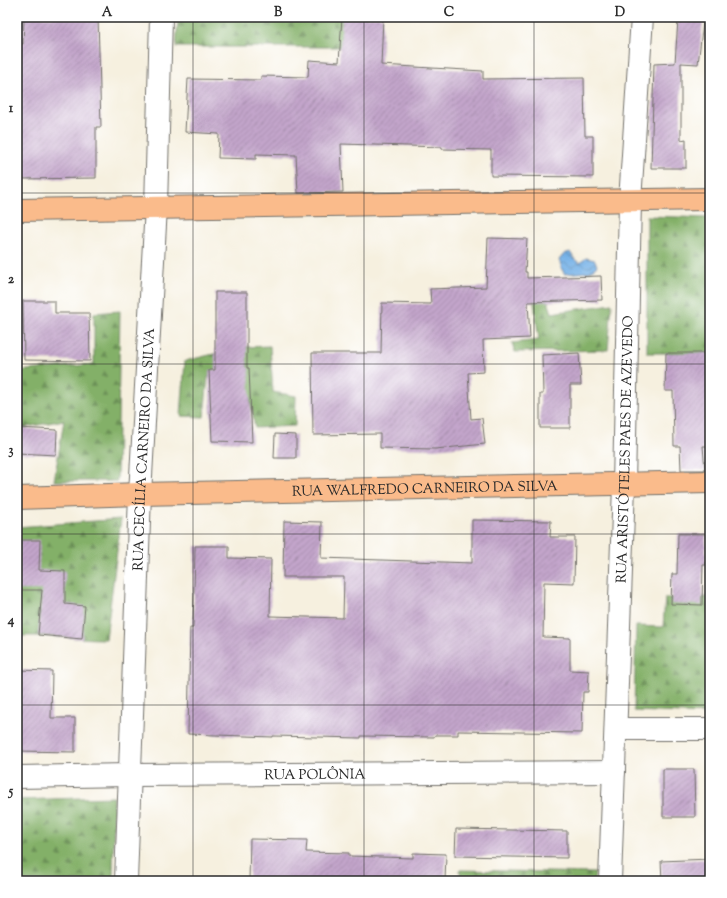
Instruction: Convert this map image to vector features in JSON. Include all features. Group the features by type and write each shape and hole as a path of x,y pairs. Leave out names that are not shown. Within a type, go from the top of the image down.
{"main road":[{"path":"17,210 710,199"},
{"name":"RUA WALFREDO CARNEIRO DA SILVA","path":"17,498 710,482"}],"street":[{"name":"RUA CECÍLIA CARNEIRO DA SILVA","path":"126,881 140,494 156,207 161,17"},
{"name":"RUA ARISTÓTELES PAES DE AZEVEDO","path":"610,881 624,485 630,201 642,17"},
{"path":"616,729 710,729"},
{"name":"RUA POLÔNIA","path":"17,777 129,774 614,772"}],"green space":[{"path":"178,17 349,17 348,47 176,47"},
{"path":"647,216 710,218 710,353 647,353"},
{"path":"541,280 552,313 612,304 608,350 515,352 512,343 539,340 531,281"},
{"path":"120,311 117,481 54,481 64,420 17,429 17,371 94,364 94,313"},
{"path":"270,346 273,392 296,396 295,426 255,428 247,381 231,369 208,377 204,417 181,416 185,361 242,347"},
{"path":"121,519 106,639 17,636 17,527"},
{"path":"710,597 710,714 634,711 636,626 663,627 665,598"},
{"path":"114,797 113,881 17,881 17,800"},
{"path":"460,870 595,873 594,881 461,881"}],"water":[{"path":"570,252 575,260 580,263 586,258 595,260 597,266 589,272 564,274 559,260 564,254"}],"building":[{"path":"24,17 98,17 101,127 96,127 96,178 21,179 18,44 23,44"},
{"path":"342,17 383,17 381,65 483,71 483,79 584,78 585,136 593,136 593,177 491,176 491,150 341,144 343,192 298,193 296,155 256,154 256,159 218,158 219,134 185,132 188,79 261,80 261,76 308,77 309,60 339,62"},
{"path":"678,20 703,22 698,64 681,63 681,140 686,139 686,168 651,168 654,64 675,63"},
{"path":"488,238 527,239 525,272 527,272 527,278 601,276 602,300 528,302 530,338 483,340 484,372 468,373 471,419 482,418 485,444 435,449 380,448 380,434 313,435 312,353 381,353 382,303 431,304 430,289 486,287"},
{"path":"215,292 247,292 247,368 249,368 252,442 212,441 209,370 215,370"},
{"path":"23,301 55,301 55,313 89,313 90,361 24,360"},
{"path":"579,353 581,385 570,385 570,428 540,428 540,394 543,394 542,355"},
{"path":"666,353 710,353 710,446 703,446 705,470 681,470 680,446 674,446 673,391 665,391"},
{"path":"17,428 57,430 56,455 17,453"},
{"path":"275,434 296,435 296,458 274,458"},
{"path":"472,520 551,521 550,537 575,537 574,583 544,582 543,637 570,638 570,670 589,671 588,692 583,692 582,733 458,731 458,735 435,735 434,737 361,736 361,738 188,734 190,628 193,628 195,546 229,546 229,558 271,559 270,616 343,618 344,577 283,577 284,521 322,522 321,558 472,563"},
{"path":"678,534 706,534 706,565 703,565 702,605 671,604 672,574 677,574"},
{"path":"20,540 40,540 39,570 65,571 65,604 85,606 82,639 38,635 42,590 17,590"},
{"path":"17,670 52,671 51,718 75,718 75,752 17,751"},
{"path":"663,769 694,769 695,817 663,817"},
{"path":"456,829 567,831 567,858 455,856"},
{"path":"250,839 307,840 306,852 349,853 349,856 413,858 413,853 446,854 445,881 249,881"},
{"path":"710,859 710,881 662,881 661,861"}]}
